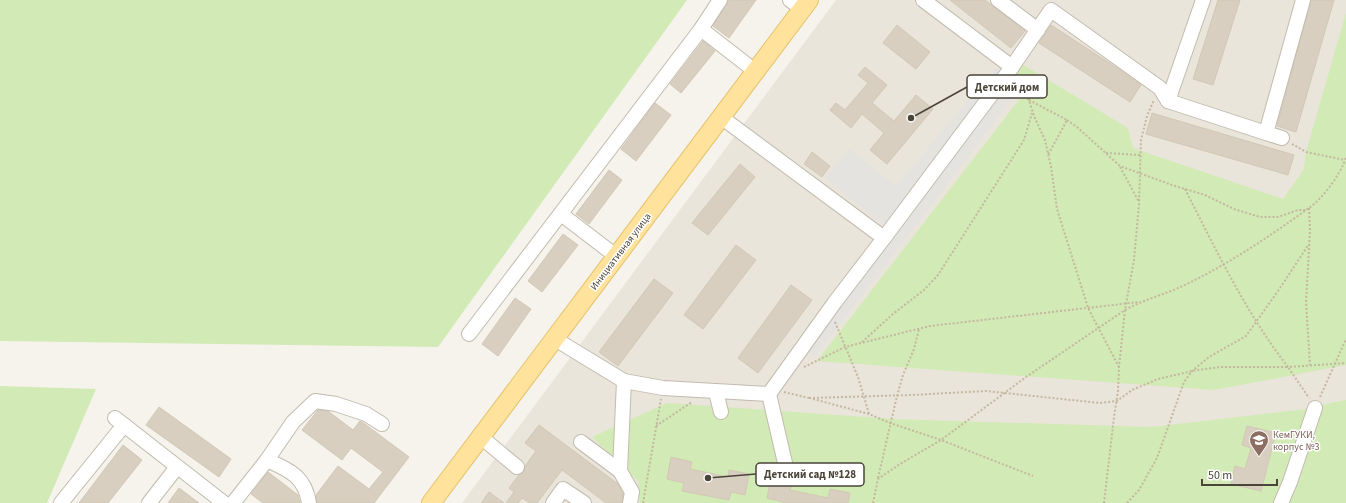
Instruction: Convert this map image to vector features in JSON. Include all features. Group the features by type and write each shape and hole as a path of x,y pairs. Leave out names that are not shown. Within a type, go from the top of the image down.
{"main road":[{"name":"Инициативная улица","path":"431,503 755,71 800,3"}],"lane":[{"path":"468,334 701,29 720,0"},
{"path":"923,0 1011,69"},
{"path":"998,0 1038,30"},
{"path":"1168,101 1203,0"},
{"path":"1266,132 1303,0"},
{"path":"785,463 771,391 825,316 1011,69 1052,10 1160,88 1168,101 1282,138"},
{"path":"701,29 755,71"},
{"path":"721,117 884,238"},
{"path":"561,214 616,256"},
{"path":"555,339 624,381 663,388 712,392 771,391"},
{"path":"620,471 624,381"},
{"path":"712,392 721,412"},
{"path":"233,503 267,460 293,422 315,401 336,404 366,414 382,424"},
{"path":"1282,503 1315,408"},
{"path":"61,503 120,421 224,503"},
{"path":"481,437 517,467"},
{"path":"581,442 620,471 632,492 630,503"},
{"path":"267,460 292,472 302,483 308,496 309,503"},
{"path":"149,503 177,466"},
{"path":"553,503 563,489 584,503"}],"path":[{"path":"1011,69 1018,88 1029,100 1077,127 1120,166 1139,203"},
{"path":"1104,503 1106,474 1120,375 1119,367 1125,310 1134,260 1139,203 1141,140 1147,116 1160,88"},
{"path":"1029,100 1032,112 1045,140 1051,167 1057,209 1088,308 1119,367"},
{"path":"862,343 893,314 924,290 938,275 1024,140 1032,112"},
{"path":"1048,155 1067,120"},
{"path":"1282,138 1306,152 1346,160"},
{"path":"1106,153 1140,155"},
{"path":"878,479 941,440 1026,377 1125,310 1140,302 1176,288 1223,264 1307,209 1332,184 1346,160 1346,157"},
{"path":"1120,166 1205,195 1234,208 1260,217 1278,217 1298,210 1307,209"},
{"path":"1185,189 1223,264 1257,321 1315,408"},
{"path":"1307,209 1309,244 1306,302 1310,365"},
{"path":"1127,503 1139,490 1156,458 1184,382 1192,371 1209,357 1246,336 1309,244"},
{"path":"803,368 845,347 919,329 1140,302"},
{"path":"825,316 835,321 865,397 869,414"},
{"path":"873,503 897,396 914,349 919,329"},
{"path":"1315,408 1346,339"},
{"path":"809,398 897,396 986,391 1100,403 1116,402 1132,390 1158,378 1192,371 1222,367 1288,367 1335,365 1346,363"},
{"path":"643,503 663,388"},
{"path":"771,391 809,398 869,414 890,423 941,440 1032,476"},
{"path":"656,426 712,392"}],"shaded area":[{"path":"836,0 1346,0 1346,503 462,503"},
{"path":"996,67 1020,89 815,357 802,348 892,233 825,178 849,149 896,186"}],"green space":[{"path":"0,0 687,0 438,347 0,341"},
{"path":"1346,13 1346,365 1214,390 817,361 1025,92 1011,79 1022,64 1128,128 1133,148 1283,199 1304,169 1306,152"},
{"path":"0,386 96,389 47,503 0,503"},
{"path":"1346,400 1346,503 640,503 638,481 592,437 667,403 893,419 1151,427 1315,408 1321,405"}],"building":[{"path":"729,0 756,0 729,38 713,26"},
{"path":"950,0 985,0 1025,31 1011,48"},
{"path":"1218,0 1240,0 1213,85 1193,79"},
{"path":"1311,0 1334,0 1296,132 1277,126"},
{"path":"897,25 930,52 916,69 883,43"},
{"path":"1051,25 1141,85 1130,102 1039,43"},
{"path":"703,41 715,51 681,93 670,84"},
{"path":"865,67 887,85 872,103 894,121 916,95 933,109 887,164 870,150 884,133 862,114 851,128 830,110 836,103 845,110 868,83 858,75"},
{"path":"655,103 671,115 636,161 621,149"},
{"path":"1152,113 1294,155 1288,175 1146,134"},
{"path":"812,152 830,166 822,177 804,164"},
{"path":"740,164 755,177 708,235 692,223"},
{"path":"609,170 622,180 589,224 576,214"},
{"path":"563,234 578,245 542,292 528,281"},
{"path":"736,245 756,260 703,329 684,315"},
{"path":"654,279 673,293 618,366 599,352"},
{"path":"791,285 812,300 758,373 738,358"},
{"path":"515,298 531,309 498,356 482,344"},
{"path":"159,407 231,459 219,477 146,425"},
{"path":"318,410 328,411 353,430 360,421 362,422 409,457 374,503 317,503 316,495 338,466 369,489 383,472 351,448 342,460 302,430"},
{"path":"539,425 618,484 623,494 622,503 606,503 562,470 537,503 530,503 522,498 518,503 506,503 514,492 509,488 519,475 524,472 525,466 536,451 525,443"},
{"name":"КемГУКИ, корпус №3","path":"1247,426 1276,433 1261,491 1231,484 1235,466 1245,469 1251,448 1242,445"},
{"path":"123,445 142,460 108,503 79,503"},
{"path":"671,457 692,462 690,469 728,477 729,470 749,474 745,495 731,492 729,500 682,491 684,483 667,479"},
{"path":"268,472 298,495 300,503 263,503 251,494"},
{"path":"771,478 792,482 790,490 828,498 830,489 850,493 848,503 783,503 767,498"},
{"path":"179,488 199,503 168,503"},
{"path":"489,492 504,503 481,503"}],"place":[{"name":"Детский дом","path":"911,118"},
{"name":"КемГУКИ, корпус №3","path":"1259,457"},
{"name":"Детский сад №128","path":"708,478"}]}
